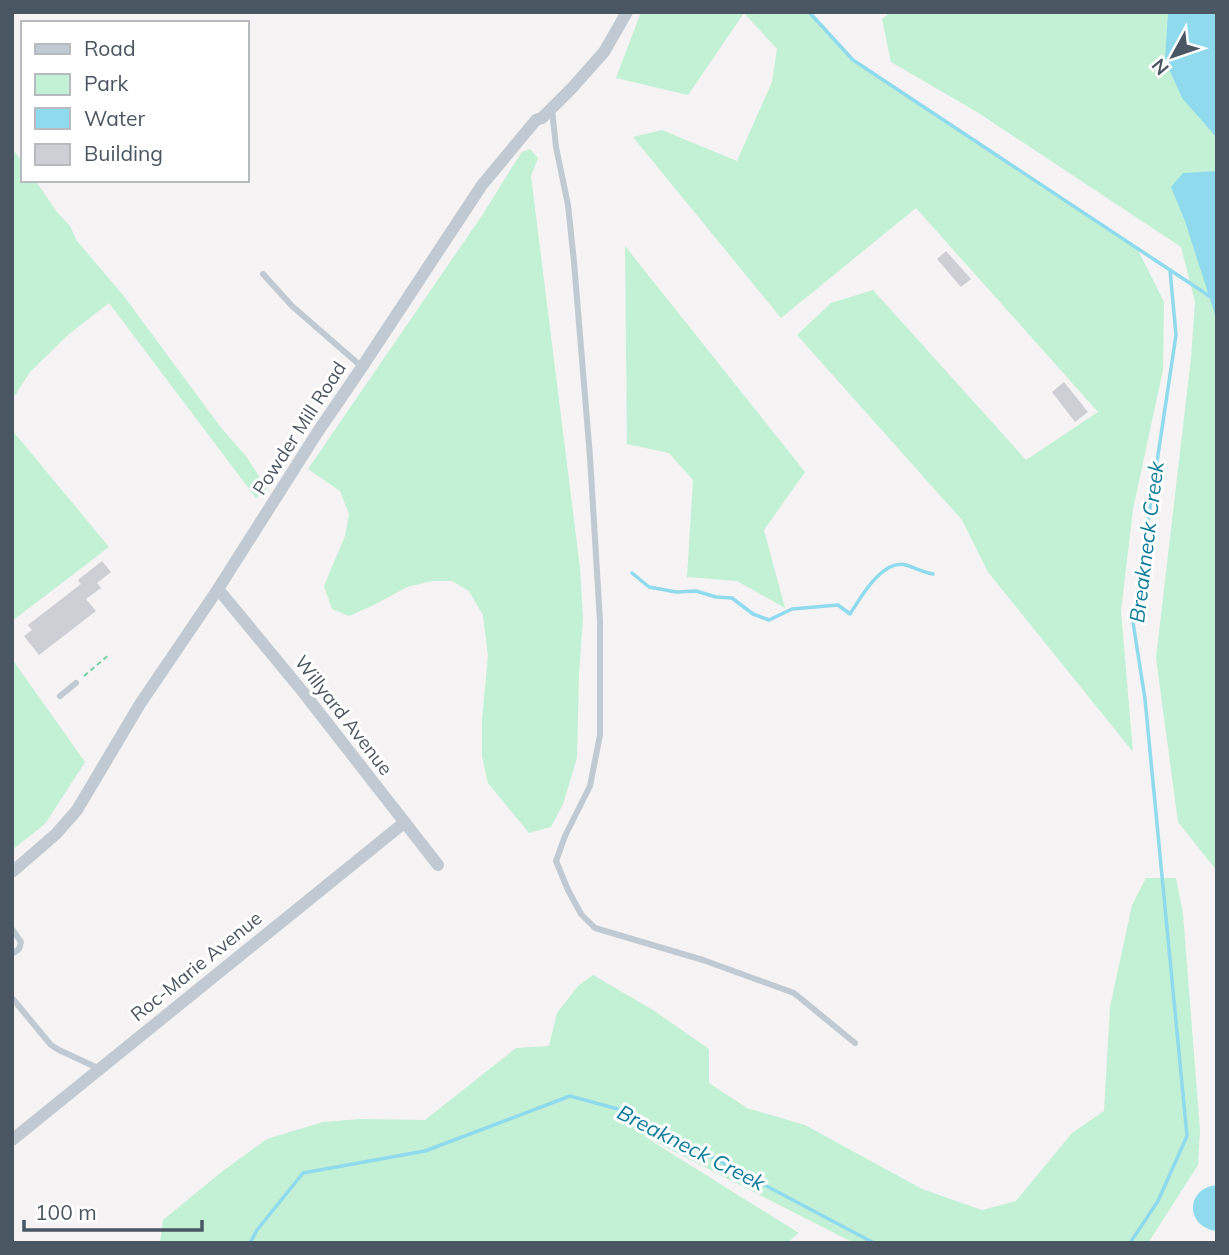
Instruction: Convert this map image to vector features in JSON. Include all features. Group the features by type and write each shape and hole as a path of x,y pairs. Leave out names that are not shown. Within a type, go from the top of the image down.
{"street":[{"name":"Powder Mill Road","path":"12,872 56,834 77,810 139,704 218,589 317,433 482,185 536,120 552,108 604,52 627,12"},
{"name":"Willyard Avenue","path":"218,589 303,692 438,865"},
{"name":"Roc-Marie Avenue","path":"12,1140 405,822"}],"lane":[{"path":"552,108 575,262 600,621 600,735 590,786 565,836 556,861 581,914 596,928 703,960 794,993 855,1043"},
{"path":"263,274 292,306 362,367"},
{"path":"60,696 76,683"},
{"path":"12,929 20,942 19,949 12,954"},
{"path":"12,998 51,1045 100,1069"}],"path":[{"path":"76,683 110,654"}],"green space":[{"path":"641,12 809,12 853,60 1137,248 1164,302 1163,370 1133,509 1121,611 1133,752 988,572 962,520 797,335 831,303 873,290 1026,460 1098,412 916,208 781,318 633,137 662,130 737,161 772,82 777,49 744,13 688,95 616,78"},
{"path":"891,12 1217,12 1217,871 1178,822 1156,658 1191,358 1195,302 1181,247 977,112 891,62 882,19"},
{"path":"12,148 21,160 21,182 36,182 70,226 77,241 123,295 222,429 246,456 267,489 256,498 109,303 69,334 30,372 12,400"},
{"path":"530,149 538,158 531,176 580,568 583,618 577,758 563,804 551,827 529,833 488,783 482,756 482,719 488,656 483,615 469,591 452,581 432,581 407,587 349,616 332,609 324,586 345,536 349,514 340,491 308,469 483,214 522,152"},
{"path":"625,246 805,472 764,530 785,608 737,581 687,577 693,480 669,453 627,444"},
{"path":"12,430 109,547 12,621"},
{"path":"12,659 85,762 45,824 12,850"},
{"path":"1146,878 1176,878 1183,914 1200,1130 1198,1165 1148,1243 854,1243 642,1135 799,1233 787,1243 160,1243 163,1220 267,1139 323,1122 360,1119 425,1120 516,1048 549,1046 557,1013 578,986 593,975 653,1010 709,1049 709,1083 747,1108 805,1125 922,1189 982,1210 1016,1201 1072,1133 1104,1111 1110,1007 1132,905"}],"water":[{"path":"1168,12 1217,12 1217,138 1182,98 1165,60"},
{"path":"1217,171 1217,321 1185,221 1171,187 1183,173"},
{"path":"1217,1185 1217,1231 1199,1223 1193,1208 1199,1193"}],"building":[{"path":"946,251 971,279 961,287 937,259"},
{"path":"1064,382 1088,412 1075,422 1052,392"},
{"path":"102,561 111,572 97,583 101,588 86,599 96,611 39,655 24,636 32,630 28,625 81,584 78,580"}],"waterway":[{"name":"Breakneck Creek","path":"809,12 853,60 1170,270 1176,335 1133,622 1145,699 1187,1136 1158,1201 1130,1243"},
{"path":"1170,270 1217,301"},
{"path":"632,573 649,587 676,592 696,591 732,598 753,614 769,620 792,609 838,605 850,614 873,581 881,573 897,565 906,565 933,574"},
{"name":"Breakneck Creek","path":"250,1243 257,1230 303,1173 425,1151 570,1096 625,1111 874,1243"}]}
